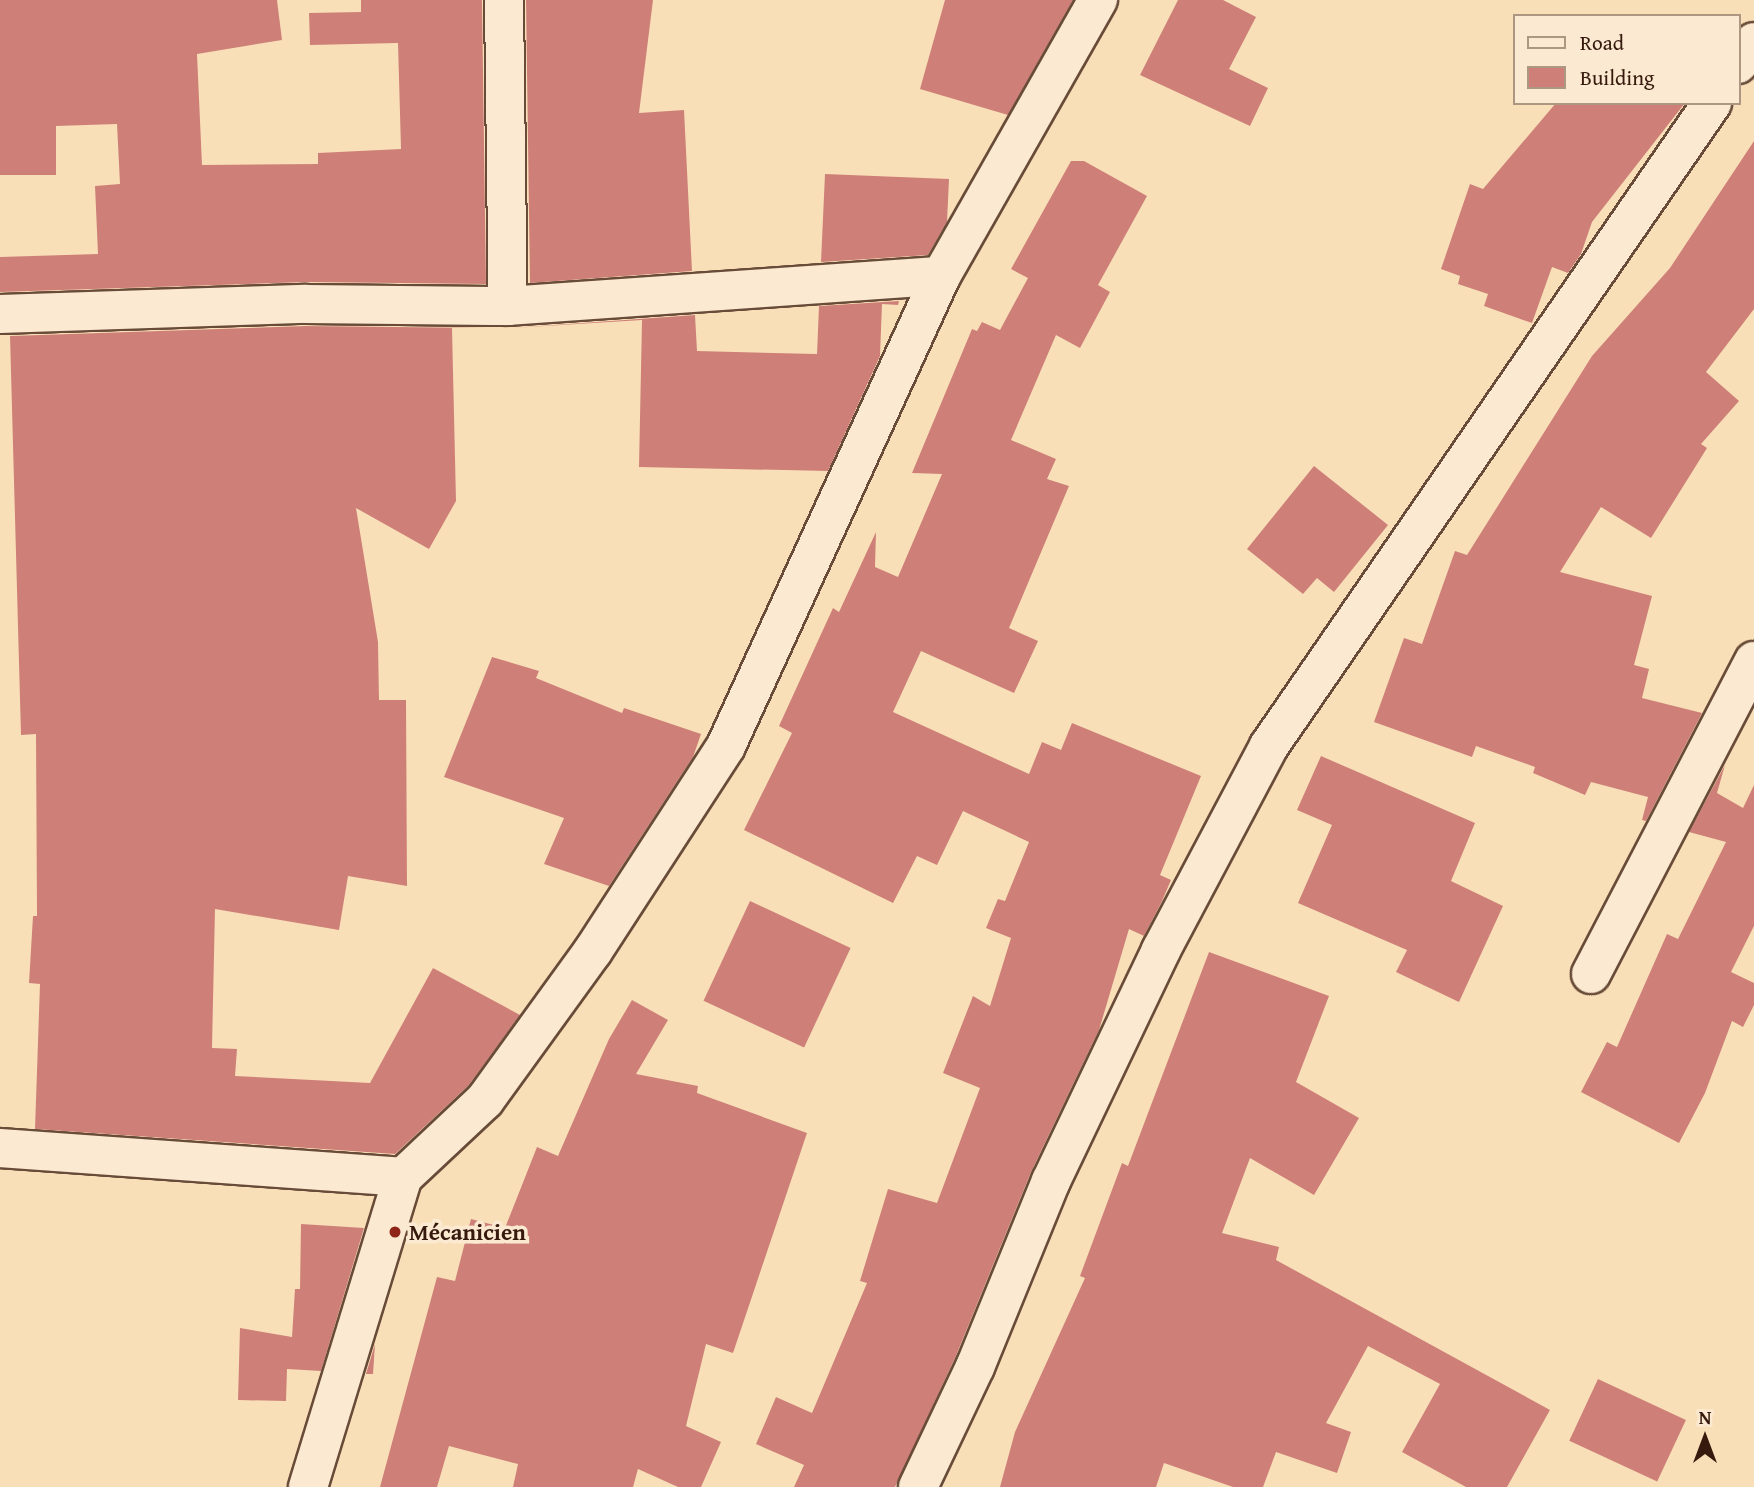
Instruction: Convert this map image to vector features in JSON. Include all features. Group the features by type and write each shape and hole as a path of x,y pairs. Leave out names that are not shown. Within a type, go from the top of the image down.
{"street":[{"path":"504,0 508,306"},
{"path":"308,1487 403,1177 485,1100 593,951 726,746 941,276 1098,0"},
{"path":"1740,62 1754,42"},
{"path":"918,1487 1103,1072 1161,950 1269,747 1711,105"},
{"path":"0,314 306,303 508,306 941,276"},
{"path":"1591,974 1754,661"},
{"path":"0,1148 403,1177"}],"building":[{"path":"0,0 277,0 282,40 197,54 202,165 318,164 318,153 401,149 398,43 310,45 309,13 361,12 361,0 482,0 486,284 306,282 0,292 0,257 98,254 95,186 120,184 117,124 56,126 56,175 0,175"},
{"path":"526,0 653,0 639,113 684,110 692,271 530,283"},
{"path":"945,0 1073,0 1008,115 920,89"},
{"path":"1178,0 1223,0 1256,17 1229,69 1268,88 1250,126 1140,75"},
{"path":"1554,105 1683,105 1592,222 1581,254 1568,273 1552,267 1532,323 1484,306 1488,294 1458,284 1460,276 1441,269 1470,184 1483,189"},
{"path":"1754,141 1754,309 1706,372 1739,401 1701,444 1707,448 1651,538 1601,507 1560,572 1652,596 1634,665 1649,669 1642,698 1702,713 1646,821 1642,820 1648,797 1591,782 1585,795 1533,773 1535,767 1476,746 1472,757 1374,722 1404,638 1422,644 1455,551 1467,555 1592,356 1670,268"},
{"path":"1071,161 1084,161 1147,196 1098,285 1110,292 1080,348 1056,335 1011,440 1056,459 1047,479 1069,486 1009,628 1038,641 1014,693 921,651 893,712 1029,774 1042,742 1061,750 1072,723 1201,776 1160,875 1171,880 1162,901 1144,936 1129,929 1099,1030 1031,1172 955,1358 895,1487 794,1487 804,1465 756,1444 776,1397 812,1413 867,1283 860,1281 888,1189 937,1203 980,1088 943,1073 973,996 990,1006 1011,938 986,928 998,899 1005,901 1029,842 963,811 937,865 917,856 893,903 744,830 792,733 779,726 833,608 839,612 876,532 875,567 898,577 942,474 912,473 972,329 977,331 982,322 1000,330 1028,278 1011,269"},
{"path":"825,174 949,179 947,222 928,255 821,262"},
{"path":"899,301 898,305 882,304 880,356 828,471 639,467 642,320 512,328 695,315 697,351 817,354 819,306"},
{"path":"306,326 486,328 452,328 456,501 429,549 356,508 378,642 379,700 406,700 407,886 348,876 339,930 215,909 212,1048 237,1049 235,1076 370,1083 433,968 520,1015 469,1085 395,1154 35,1129 40,984 29,983 33,916 37,916 36,734 21,735 10,336"},
{"path":"1314,466 1388,525 1334,592 1317,578 1303,594 1247,549"},
{"path":"492,657 539,671 536,678 622,713 624,708 701,734 693,757 609,886 544,864 564,818 444,777"},
{"path":"1321,756 1475,823 1451,881 1503,906 1459,1002 1396,972 1407,950 1298,903 1332,825 1297,810"},
{"path":"1725,765 1717,793 1743,808 1754,785 1754,926 1731,972 1754,983 1754,1005 1743,1027 1732,1021 1705,1093 1679,1143 1581,1092 1607,1042 1617,1047 1667,934 1678,939 1726,842 1689,832"},
{"path":"750,901 851,948 804,1048 704,1001"},
{"path":"1209,952 1329,996 1296,1082 1359,1118 1314,1195 1250,1158 1222,1233 1279,1247 1276,1260 1550,1410 1507,1487 1466,1487 1402,1452 1440,1384 1368,1346 1326,1423 1351,1432 1337,1473 1276,1452 1263,1487 1233,1487 1164,1463 1156,1487 1000,1487 1015,1432 1085,1278 1080,1276 1122,1163 1128,1166"},
{"path":"632,1000 668,1020 636,1074 698,1086 697,1093 807,1133 733,1353 706,1344 686,1426 721,1442 701,1487 678,1487 638,1469 633,1487 513,1487 518,1464 449,1446 437,1487 380,1487 437,1277 455,1281 471,1219 505,1228 537,1147 558,1156 609,1039"},
{"path":"301,1224 364,1228 321,1371 287,1369 286,1401 238,1400 240,1328 292,1337 295,1289 300,1289"},
{"path":"375,1344 373,1374 366,1374"},
{"path":"1598,1379 1686,1420 1657,1482 1569,1441"}],"place":[{"name":"Mécanicien","path":"395,1232"}]}
